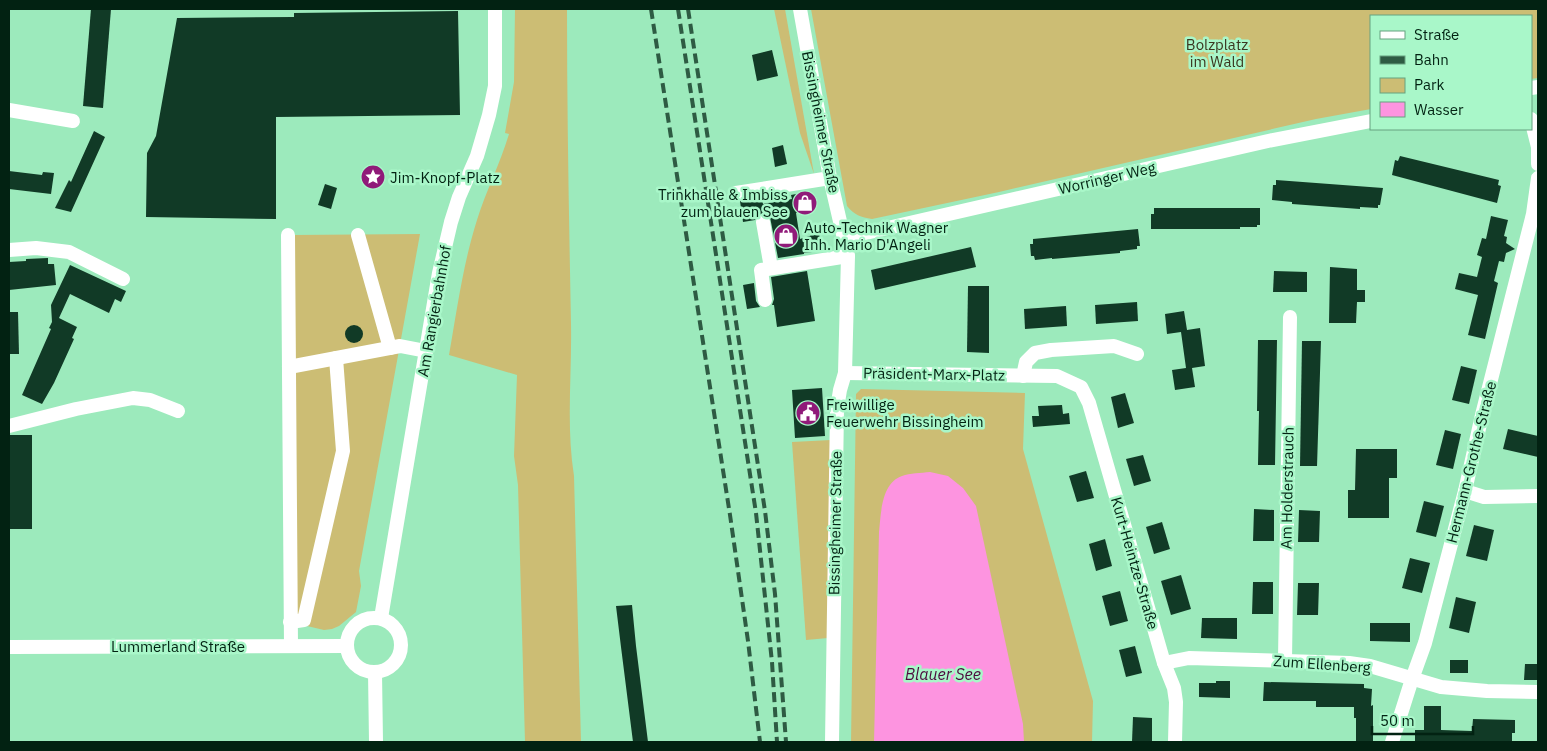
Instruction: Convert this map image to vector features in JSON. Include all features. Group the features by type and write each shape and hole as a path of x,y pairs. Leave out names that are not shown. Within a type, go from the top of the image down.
{"street":[{"name":"Am Rangierbahnhof","path":"381,618 439,273 451,222 459,197 477,156 489,115 494,86 495,9"},
{"name":"Bissingheimer Straße","path":"800,9 830,178 848,256 845,373 837,409 832,742"},
{"path":"9,110 73,121"},
{"name":"Worringer Weg","path":"844,238 1268,141 1370,121"},
{"path":"1532,123 1538,147 1538,164"},
{"path":"736,193 830,178"},
{"name":"Hermann-Grothe-Straße","path":"1392,742 1412,679 1426,643 1533,214 1538,178"},
{"path":"764,222 771,268"},
{"path":"288,235 291,646"},
{"path":"358,235 390,348"},
{"path":"9,250 36,248 69,252 123,280"},
{"path":"765,300 761,270 848,256"},
{"name":"Am Holderstrauch","path":"1285,660 1290,317"},
{"path":"289,367 400,346 426,351"},
{"name":"Präsident-Marx-Platz","path":"1023,376 1026,362 1034,353 1051,350 1114,346 1137,354"},
{"path":"290,622 304,620 344,451 336,358"},
{"name":"Präsident-Marx-Platz","path":"845,373 1057,376 1081,387"},
{"name":"Kurt-Heintze-Straße","path":"1081,387 1089,403 1164,663 1174,688 1176,702 1175,742"},
{"path":"9,426 76,409 134,398 150,400 178,411"},
{"path":"1465,491 1484,497 1538,496"},
{"path":"381,618 393,625 398,631 402,644 401,651 394,664 382,671 375,672 361,669 355,665 348,653 347,646 350,632 354,626 366,619 381,618"},
{"name":"Lummerland Straße","path":"9,647 347,646"},
{"name":"Zum Ellenberg","path":"1164,663 1189,658 1349,663 1370,666 1441,687 1487,691 1538,692"},
{"path":"375,672 376,742"}],"green space":[{"path":"515,9 567,9 571,324 570,438 574,476 581,742 525,742 518,485 514,456 517,375 449,355 472,237 509,134 505,133 514,82"},
{"path":"774,9 785,9 814,174 800,133"},
{"name":"Bolzplatz im Wald","path":"811,9 1538,9 1538,78 1532,79 1532,15 1370,15 1370,109 1316,119 999,192 872,219 852,212 847,206"},
{"path":"420,234 359,571 361,586 356,612 339,626 332,629 324,630 307,626 294,626 292,235"},
{"path":"861,389 1025,393 1023,449 1093,701 1092,742 851,742 856,394"},
{"path":"831,440 828,638 806,640 792,442"}],"water":[{"name":"Blauer See","path":"930,472 948,476 963,488 976,506 1023,724 1024,742 874,742 879,532 883,500 890,485 895,480 908,474"}],"building":[{"path":"91,9 111,9 103,108 83,106"},
{"path":"458,11 460,115 276,117 276,219 146,217 147,153 156,136 177,18 294,17 294,13"},
{"path":"772,50 778,76 757,81 752,55"},
{"path":"94,131 105,137 71,212 55,208 69,180 71,182"},
{"path":"783,145 787,164 775,167 772,148"},
{"path":"1400,156 1499,180 1498,185 1501,186 1497,203 1392,175 1395,160 1398,161"},
{"path":"9,171 42,175 43,172 54,173 51,194 9,189"},
{"path":"1276,180 1383,188 1378,208 1360,207 1360,209 1292,204 1292,202 1272,200 1273,185 1276,185"},
{"path":"325,184 337,188 331,209 318,205"},
{"path":"807,192 810,211 796,213 800,239 819,233 822,251 778,258 770,217 766,214 761,214 755,220 743,222 740,201 762,198 763,204 792,199 791,195"},
{"path":"1154,208 1260,208 1260,225 1257,225 1257,227 1240,227 1240,229 1151,229 1151,214 1154,214"},
{"path":"1491,216 1508,220 1504,236 1507,237 1506,243 1515,249 1506,253 1504,262 1499,261 1494,281 1498,283 1485,339 1468,335 1478,295 1455,289 1459,273 1477,277 1482,257 1477,255 1482,238 1486,239"},
{"path":"1138,229 1140,246 1137,246 1137,249 1120,251 1120,253 1052,259 1035,260 1034,256 1031,256 1030,244 1033,244 1033,239"},
{"path":"971,247 976,267 875,290 871,270"},
{"path":"48,258 48,264 54,264 56,285 9,290 9,262"},
{"path":"70,265 126,291 121,302 115,299 109,313 70,294 59,318 77,327 72,338 74,339 42,404 22,395 51,329 49,328 52,322 51,305"},
{"path":"1330,267 1357,269 1357,290 1365,290 1365,302 1357,302 1356,323 1329,323"},
{"path":"807,271 815,321 777,327 774,305 772,305 774,299 771,277"},
{"path":"1274,271 1307,272 1307,292 1273,292"},
{"path":"754,283 756,301 760,307 747,309 743,285"},
{"path":"968,286 989,286 989,353 967,352"},
{"path":"1137,302 1138,321 1096,324 1095,305"},
{"path":"1066,306 1067,326 1025,329 1024,309"},
{"path":"1184,311 1187,330 1200,328 1205,366 1192,368 1195,387 1175,390 1172,370 1186,368 1181,332 1167,334 1165,314"},
{"path":"9,312 18,312 19,354 9,354"},
{"path":"350,325 358,325 363,330 361,341 350,343 345,338 345,330"},
{"path":"1258,340 1277,340 1275,465 1258,465"},
{"path":"1302,341 1321,341 1317,466 1300,466"},
{"path":"1461,366 1477,370 1469,404 1452,400"},
{"name":"Freiwillige Feuerwehr Bissingheim","path":"822,388 825,436 795,438 792,390"},
{"path":"1125,393 1134,423 1118,428 1111,397"},
{"path":"1062,405 1063,414 1069,413 1070,424 1033,427 1032,416 1039,416 1038,406"},
{"path":"1508,429 1538,436 1538,457 1503,449"},
{"path":"1445,430 1461,434 1453,469 1436,465"},
{"path":"9,435 32,435 32,529 9,529"},
{"path":"1356,449 1397,449 1397,478 1389,478 1389,518 1348,518 1348,490 1355,490"},
{"path":"1143,455 1151,481 1134,486 1126,459"},
{"path":"1086,471 1094,498 1077,502 1069,476"},
{"path":"1424,501 1444,506 1436,537 1416,532"},
{"path":"1254,509 1274,510 1274,541 1253,541"},
{"path":"1299,510 1320,511 1319,542 1298,542"},
{"path":"1162,522 1170,549 1154,554 1146,527"},
{"path":"1474,525 1494,530 1487,561 1466,556"},
{"path":"1105,539 1112,566 1096,571 1089,544"},
{"path":"1410,558 1430,563 1422,593 1402,588"},
{"path":"1181,575 1191,609 1171,615 1161,581"},
{"path":"1253,582 1273,582 1273,614 1252,614"},
{"path":"1298,583 1319,583 1318,615 1297,615"},
{"path":"1120,591 1128,621 1110,626 1102,596"},
{"path":"1456,597 1476,602 1469,633 1449,628"},
{"path":"632,605 648,742 633,742 616,606"},
{"path":"1202,618 1237,618 1237,639 1201,638"},
{"path":"1370,623 1410,623 1410,642 1370,641"},
{"path":"1135,646 1142,673 1126,677 1119,650"},
{"path":"1450,660 1468,660 1468,673 1450,673"},
{"path":"1525,664 1538,664 1538,680 1524,680"},
{"path":"1216,681 1230,681 1230,698 1199,697 1199,683 1216,683"},
{"path":"1264,682 1364,684 1364,688 1372,689 1373,742 1356,742 1354,707 1316,707 1316,701 1263,701"},
{"path":"1424,706 1441,706 1441,730 1472,731 1473,719 1515,720 1515,733 1512,733 1512,742 1415,742 1415,730 1424,730"},
{"path":"1133,717 1152,718 1152,742 1132,742"}],"railway":[{"path":"651,9 730,515 760,742"},
{"path":"678,9 756,513 772,662 777,742"},
{"path":"688,9 765,511 775,594 786,742"}],"place":[{"name":"Jim-Knopf-Platz","path":"373,177"},
{"name":"Trinkhalle & Imbiss zum blauen See","path":"805,203"},
{"name":"Auto-Technik Wagner Inh. Mario D'Angeli","path":"786,236"},
{"name":"Freiwillige Feuerwehr Bissingheim","path":"808,413"}]}
